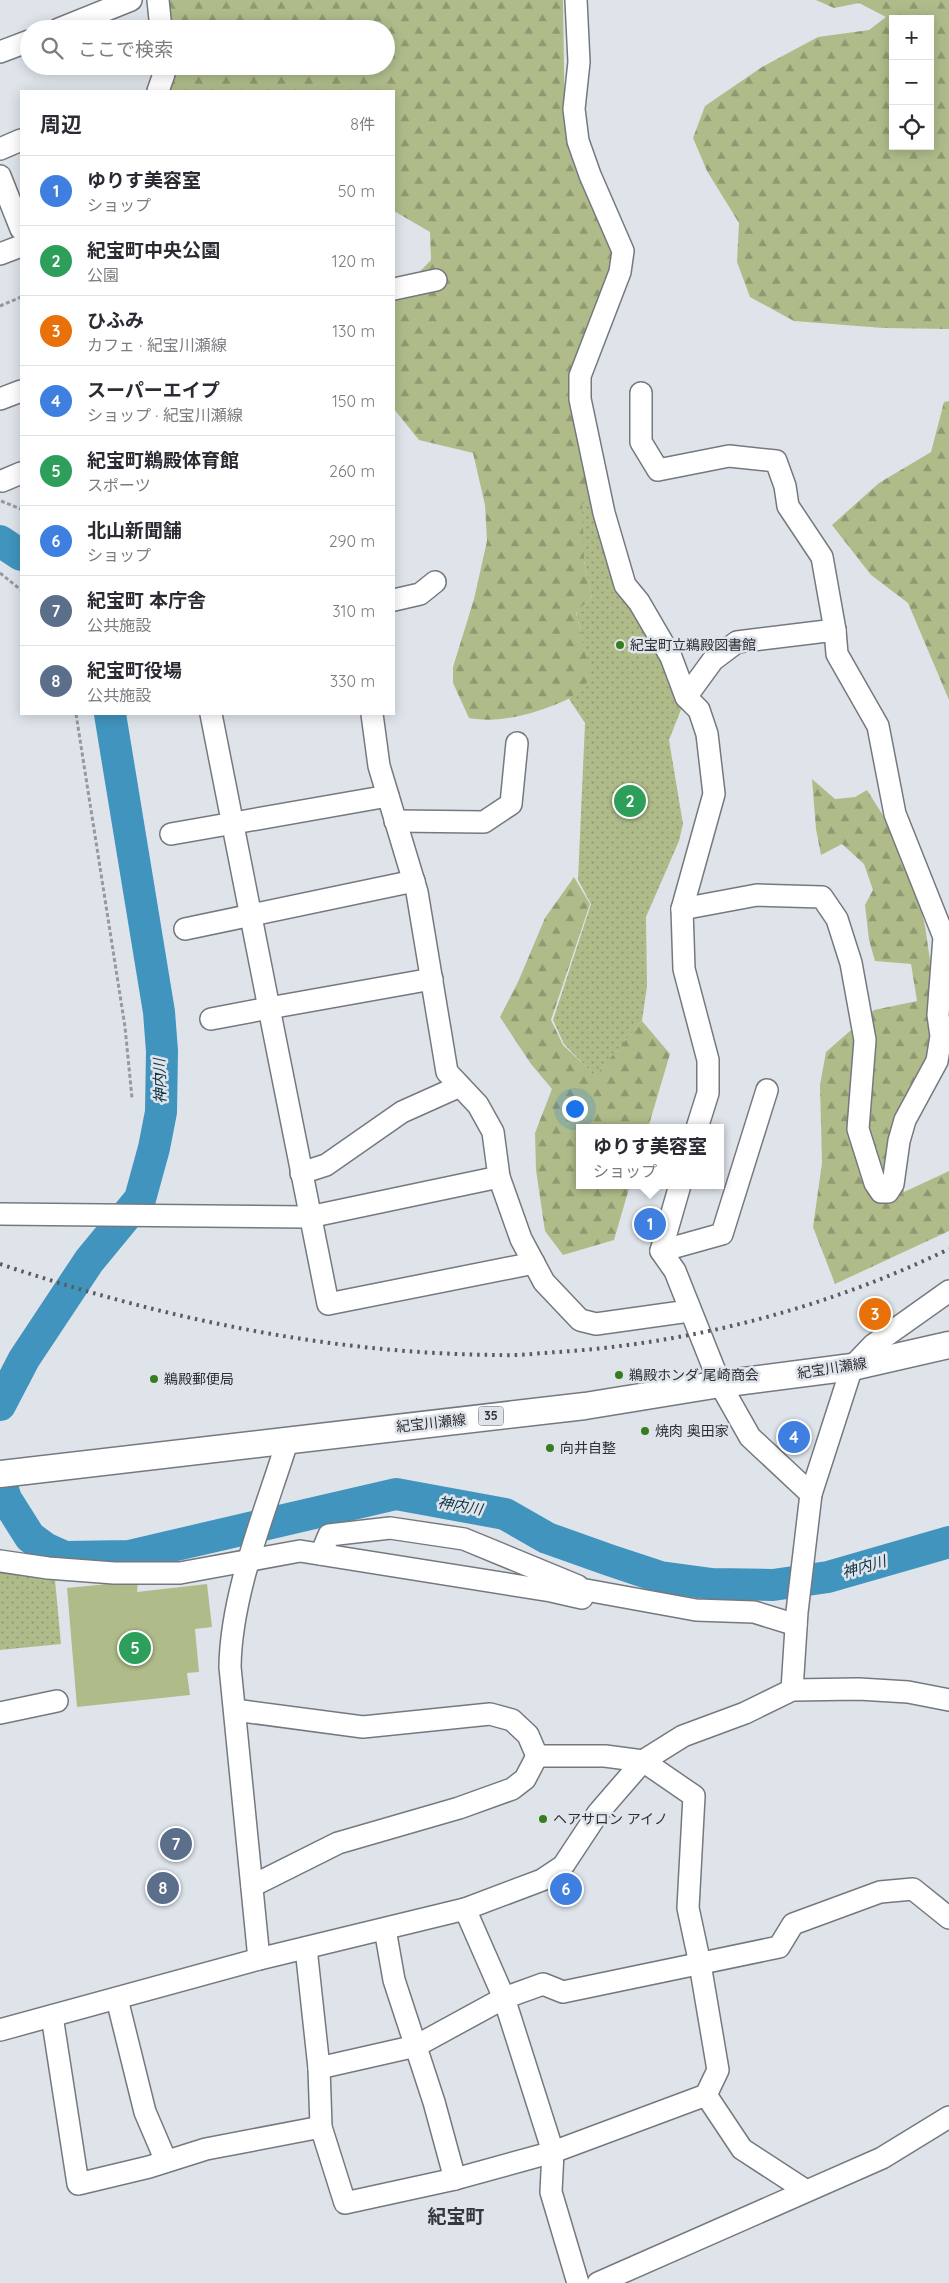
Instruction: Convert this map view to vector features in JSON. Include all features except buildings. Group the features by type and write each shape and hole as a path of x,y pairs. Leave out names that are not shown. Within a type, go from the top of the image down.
{"main road":[{"name":"紀宝川瀬線","path":"0,1474 288,1439 585,1406 720,1384 852,1367 949,1345"}],"street":[{"path":"81,20 131,0"},
{"path":"158,0 159,20"},
{"path":"576,0 579,62 574,109 578,141 590,176 623,251 620,272 580,376 580,399 604,513 625,584 639,602 671,657 686,697 699,710 707,734 714,794 682,909 684,969 708,1060 708,1093 699,1124"},
{"path":"0,52 20,44"},
{"path":"143,90 161,80"},
{"path":"0,149 20,140"},
{"path":"0,176 20,226"},
{"path":"0,254 20,246"},
{"path":"395,289 436,280"},
{"path":"0,399 20,390"},
{"path":"642,393 642,442 658,470 728,456 776,461 785,486 788,506 822,557 835,630 837,654 878,726 895,814 944,937 938,1015 941,1036 937,1061 906,1120 898,1141 893,1184 888,1192 881,1192 875,1183 858,1128 865,1040 851,963 837,919 822,897 757,895 682,909"},
{"path":"1,491 20,474"},
{"path":"395,600 420,594 435,582"},
{"path":"686,697 713,660 737,642 835,630"},
{"path":"211,715 252,915 309,1217 328,1304 534,1263"},
{"path":"372,715 380,766 414,881 447,1072 478,1105 493,1132 498,1177 520,1239 544,1282 580,1320 596,1324 689,1311"},
{"path":"395,822 484,822 510,804 517,743"},
{"path":"171,834 388,796"},
{"path":"185,929 414,881"},
{"path":"211,1019 432,979"},
{"path":"301,1173 326,1164 402,1112 460,1086"},
{"path":"661,1251 722,1234 767,1090"},
{"path":"0,1214 309,1217 498,1177"},
{"path":"661,1251 679,1189"},
{"path":"661,1251 675,1271 689,1311 720,1384 750,1437 811,1494"},
{"path":"792,1690 796,1618 811,1494 852,1367 873,1345 949,1291"},
{"path":"259,1959 230,1667 230,1644 249,1560 288,1439"},
{"path":"321,1554 329,1535 390,1528 464,1540 586,1590 696,1610 754,1612 796,1618"},
{"path":"0,1561 48,1568 114,1573 180,1572 300,1551 551,1590 582,1598 586,1590"},
{"path":"0,2030 259,1959 465,1909 542,1880 563,1866 598,1813 643,1761 683,1736 745,1713 792,1690 859,1689 908,1692 949,1700"},
{"path":"0,1713 57,1701"},
{"path":"235,1710 363,1727 490,1714 512,1720 528,1735 537,1756"},
{"path":"306,1948 319,2068 320,2127 345,2203 455,2179 553,2152 706,2095 718,2070 700,1964 688,1908 694,1796 643,1761 605,1756 537,1756"},
{"path":"252,1886 338,1843 459,1808 512,1789 525,1779 537,1756"},
{"path":"319,2068 416,2046 504,1998 543,1984 563,1992 779,1947 793,1924 880,1892 913,1889 949,1918"},
{"path":"465,1909 504,1998 553,2152 551,2192 578,2283"},
{"path":"384,1929 394,1980 416,2046 455,2179"},
{"path":"117,1999 145,2112 166,2161"},
{"path":"52,2016 78,2184 206,2149 320,2127"},
{"path":"706,2095 742,2149 805,2190"},
{"path":"598,2283 662,2256 805,2190 882,2158 949,2117"}],"path":[{"path":"0,306 20,297"},
{"path":"1,491 20,508"},
{"path":"0,573 20,589"},
{"path":"76,715 125,1027 132,1098"}],"green space":[{"path":"165,0 563,0 565,135 617,252 573,375 595,498 584,561 592,598 576,612 592,679 568,699 544,709 519,716 494,720 469,718 453,683 453,667 474,599 487,541 485,505 473,453 419,440 395,410 395,297 431,260 430,232 395,212 395,90 150,90 153,75 395,75 395,20 162,20"},
{"path":"816,0 949,0 949,329 883,328 794,321 750,297 737,262 739,223 707,171 693,138 705,106 762,67 818,37 869,30 886,17 859,3 834,8"},
{"path":"949,401 949,700 908,603 871,575 832,525 879,483 931,452 944,402"},
{"path":"600,497 604,513 686,697 669,740 683,824 679,841 646,917 647,986 642,1021 595,1076 564,1044 553,1020 591,904 578,880 585,723 569,699 591,679 576,611 592,598 584,561 582,503"},
{"path":"812,779 835,799 855,797 867,790 908,855 925,926 938,1015 933,1069 901,1133 904,1192 949,1171 949,1231 835,1284 813,1227 822,1163 820,1085 826,1052 874,1010 917,1001 911,964 875,961 869,940 865,905 873,890 864,864 842,844 821,855 816,829"},
{"path":"574,877 590,904 551,1020 563,1045 595,1075 642,1021 670,1054 649,1124 576,1124 576,1189 629,1189 614,1240 563,1255 545,1231 536,1170 535,1133 552,1089 531,1064 500,1017 518,982 545,918"},
{"path":"0,1561 54,1569 61,1644 0,1650"},
{"path":"138,1581 137,1592 207,1584 212,1627 195,1629 199,1672 187,1673 190,1695 77,1707 67,1588"}],"waterway":[{"name":"神内川","path":"0,541 20,554"},
{"name":"神内川","path":"0,1405 24,1359 89,1261 140,1199 154,1148 161,1112 162,1051 159,1012 110,715"},
{"name":"神内川","path":"0,1480 6,1499 30,1537 45,1548 65,1557 129,1556 396,1494 505,1514 547,1538 609,1560 660,1577 712,1584 773,1585 828,1577 949,1542"}],"railway":[{"path":"0,1264 122,1301 246,1329 372,1348 436,1353 514,1355 609,1347 709,1331 807,1305 855,1289 949,1249"}],"place":[{"name":"紀宝町立鵜殿図書館","path":"620,645"},
{"name":"紀宝町中央公園","path":"630,801"},
{"name":"ゆりす美容室","path":"650,1224"},
{"name":"ひふみ","path":"875,1314"},
{"name":"鵜殿ホンダ 尾崎商会","path":"619,1375"},
{"name":"鵜殿郵便局","path":"154,1379"},
{"name":"焼肉 奥田家","path":"645,1431"},
{"name":"スーパーエイプ","path":"794,1437"},
{"name":"向井自整","path":"550,1448"},
{"name":"紀宝町鵜殿体育館","path":"135,1648"},
{"name":"ヘアサロン アイノ","path":"543,1819"},
{"name":"紀宝町 本庁舎","path":"176,1844"},
{"name":"紀宝町役場","path":"163,1888"},
{"name":"北山新聞舗","path":"566,1889"}],"district":[{"name":"紀宝町","path":"456,2216"}]}
